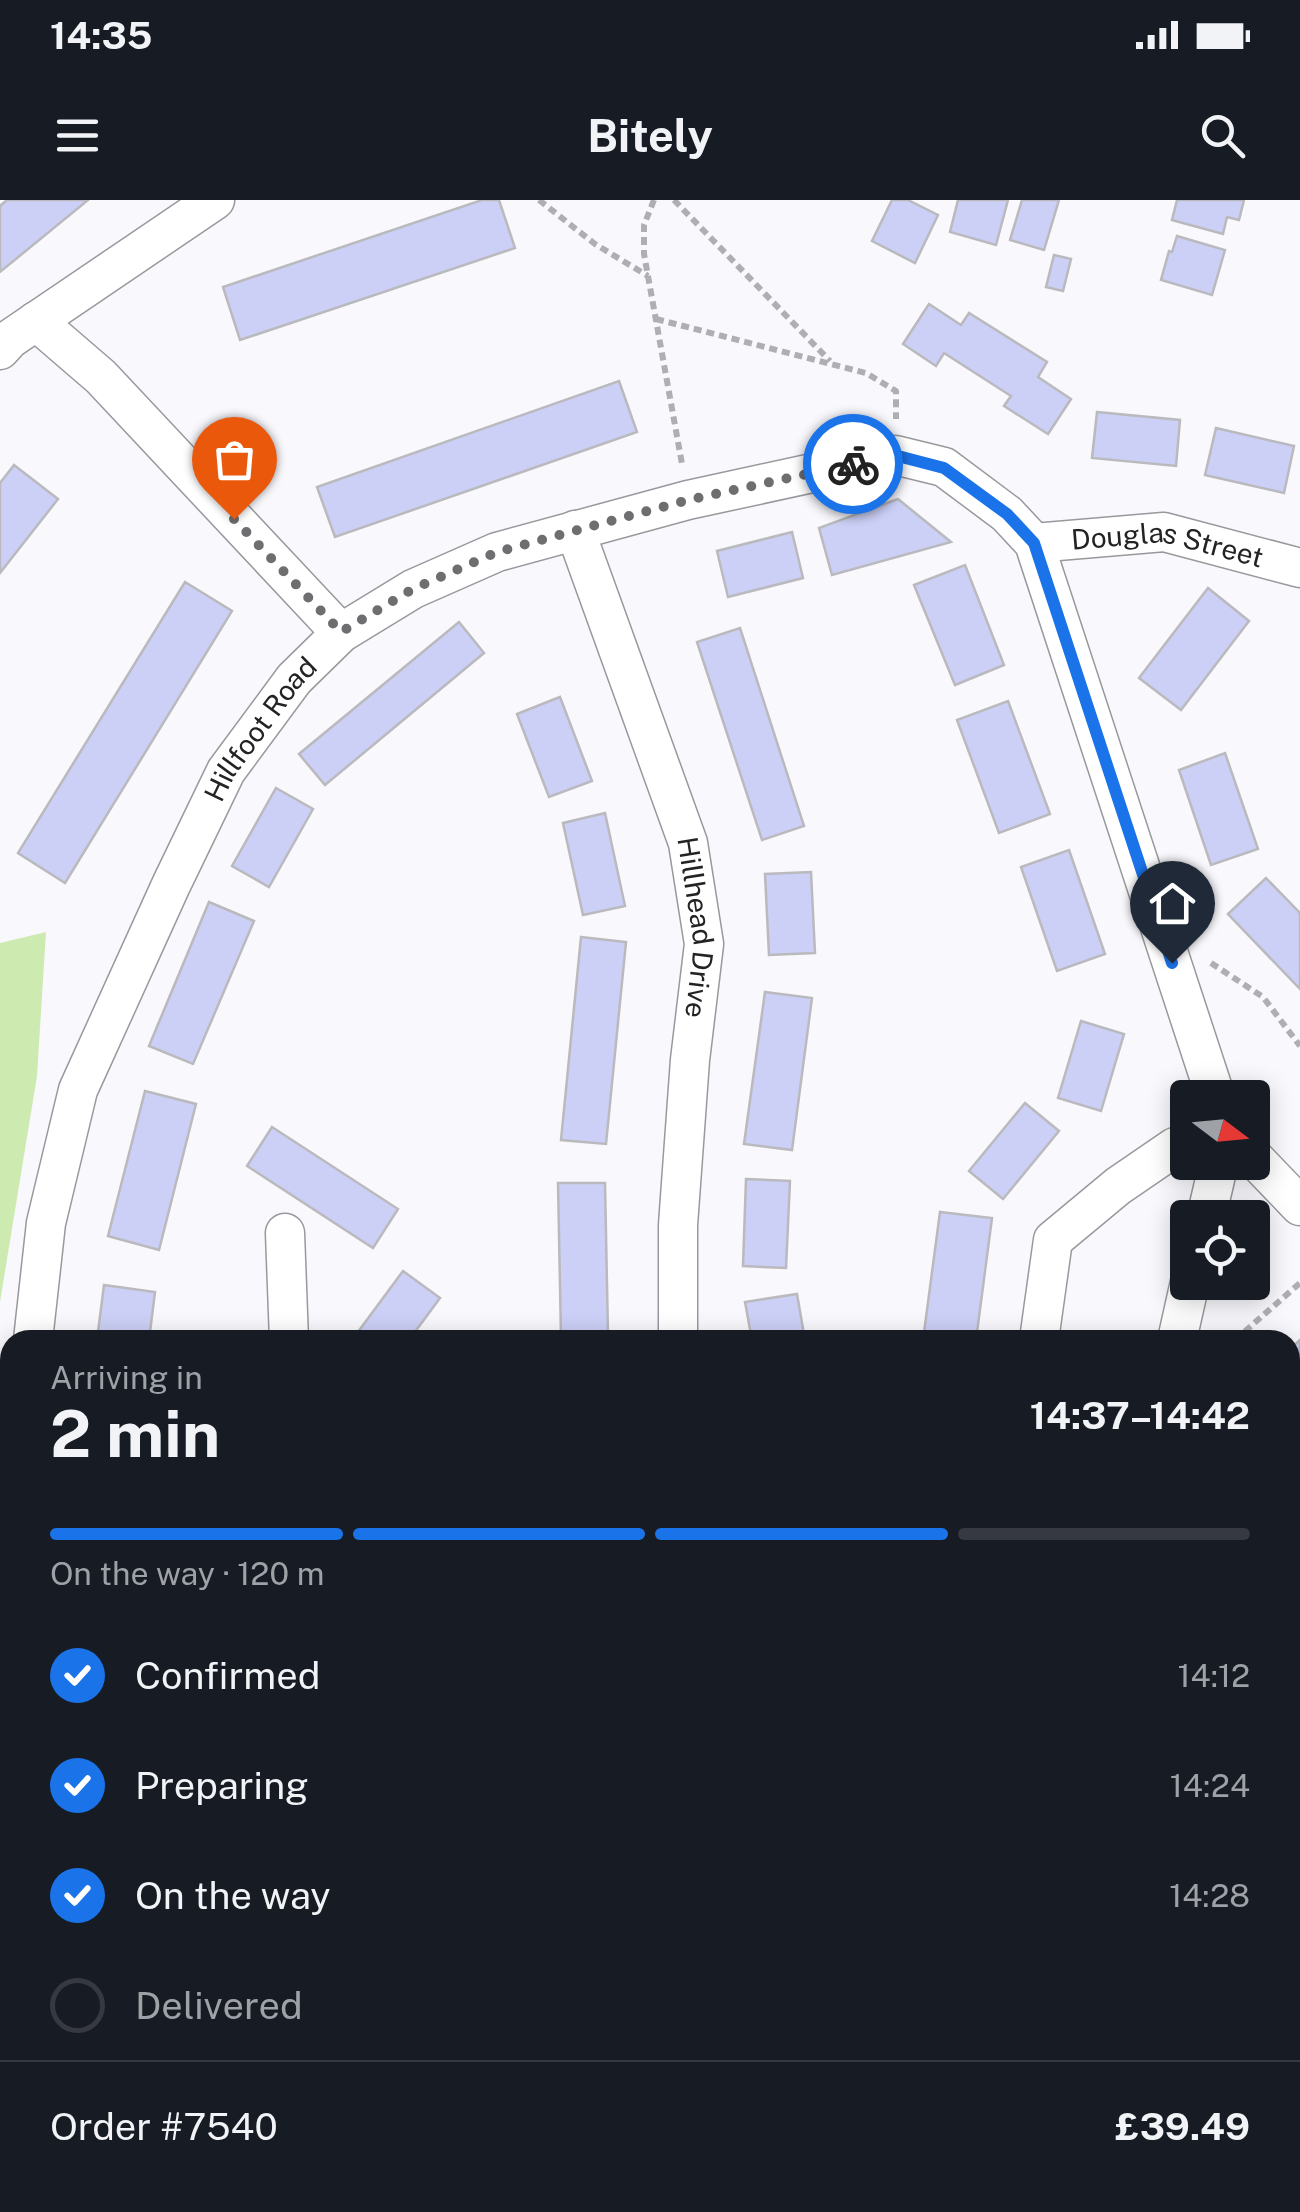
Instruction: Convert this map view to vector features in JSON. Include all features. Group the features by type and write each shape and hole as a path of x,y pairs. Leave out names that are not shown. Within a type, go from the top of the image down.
{"street":[{"path":"0,350 10,339 215,200"},
{"path":"36,321 101,377 341,632"},
{"name":"Hillfoot Road","path":"34,1330 46,1223 78,1090 226,771 294,679 341,632 413,589 497,552 688,500 894,455 944,468 1007,514 1034,543"},
{"name":"Hillhead Drive","path":"576,530 688,843 704,944 690,1060 678,1225 678,1330"},
{"name":"Douglas Street","path":"1034,543 1164,532 1300,568"},
{"path":"1034,543 1210,1080"},
{"path":"1041,1330 1053,1240 1118,1186 1170,1151"},
{"path":"1270,1175 1300,1206"},
{"path":"285,1233 288,1330"},
{"path":"1179,1330 1186,1300"}],"path":[{"path":"539,200 595,244 648,276"},
{"path":"654,200 644,225 644,254 688,500"},
{"path":"674,200 832,364"},
{"path":"656,319 866,373 896,391 894,455"},
{"path":"1161,929 1262,997 1300,1046"},
{"path":"1246,1330 1300,1283"}],"green space":[{"path":"46,932 37,1076 0,1302 0,943"}],"building":[{"path":"7,200 88,200 0,272 0,206"},
{"path":"482,200 499,200 515,248 240,340 223,287"},
{"path":"892,200 908,200 938,215 915,263 872,241"},
{"path":"958,200 1008,200 996,245 950,232"},
{"path":"1022,200 1059,200 1044,250 1010,240"},
{"path":"1177,200 1244,200 1239,220 1227,217 1223,234 1172,220"},
{"path":"1177,236 1225,250 1212,295 1161,280"},
{"path":"1054,255 1071,259 1063,291 1046,287"},
{"path":"929,304 961,325 969,313 1047,362 1038,377 1071,399 1048,434 1004,406 1011,396 944,353 936,366 903,344"},
{"path":"619,381 637,432 335,537 317,487"},
{"path":"1097,412 1180,420 1176,466 1092,458"},
{"path":"1216,428 1294,446 1284,493 1205,475"},
{"path":"14,465 58,499 0,573 0,483"},
{"path":"898,499 951,542 832,575 819,528"},
{"path":"792,532 803,578 728,597 717,551"},
{"path":"965,565 1004,665 955,685 914,585"},
{"path":"185,582 232,611 65,883 18,853"},
{"path":"1208,588 1249,621 1181,710 1139,678"},
{"path":"459,622 484,653 325,785 299,754"},
{"path":"740,628 804,826 762,840 697,642"},
{"path":"560,697 592,781 549,797 517,714"},
{"path":"1008,701 1050,814 999,833 957,720"},
{"path":"1225,753 1258,849 1211,865 1179,770"},
{"path":"276,788 313,809 269,887 232,866"},
{"path":"605,813 625,906 583,915 563,823"},
{"path":"1069,850 1105,954 1057,971 1021,867"},
{"path":"811,872 815,953 769,955 765,874"},
{"path":"1266,878 1300,913 1300,989 1228,914"},
{"path":"209,902 254,921 193,1064 149,1046"},
{"path":"581,937 626,942 606,1144 561,1140"},
{"path":"765,992 812,998 792,1150 744,1144"},
{"path":"1081,1021 1124,1034 1101,1111 1058,1098"},
{"path":"145,1091 196,1104 159,1250 108,1236"},
{"path":"1025,1103 1059,1131 1003,1199 969,1171"},
{"path":"272,1127 398,1209 373,1248 247,1166"},
{"path":"746,1179 790,1181 786,1268 743,1266"},
{"path":"558,1183 605,1183 608,1330 561,1330"},
{"path":"940,1212 992,1218 977,1330 924,1330"},
{"path":"403,1271 440,1298 416,1330 359,1330"},
{"path":"104,1285 155,1292 150,1330 98,1330"},
{"path":"797,1294 803,1330 750,1330 745,1302"}],"way so far":[{"path":"234,519 341,632 413,589 497,552 688,500 853,464"}],"route":[{"path":"853,464 894,455 944,468 1007,514 1034,543 1172,963"}]}
